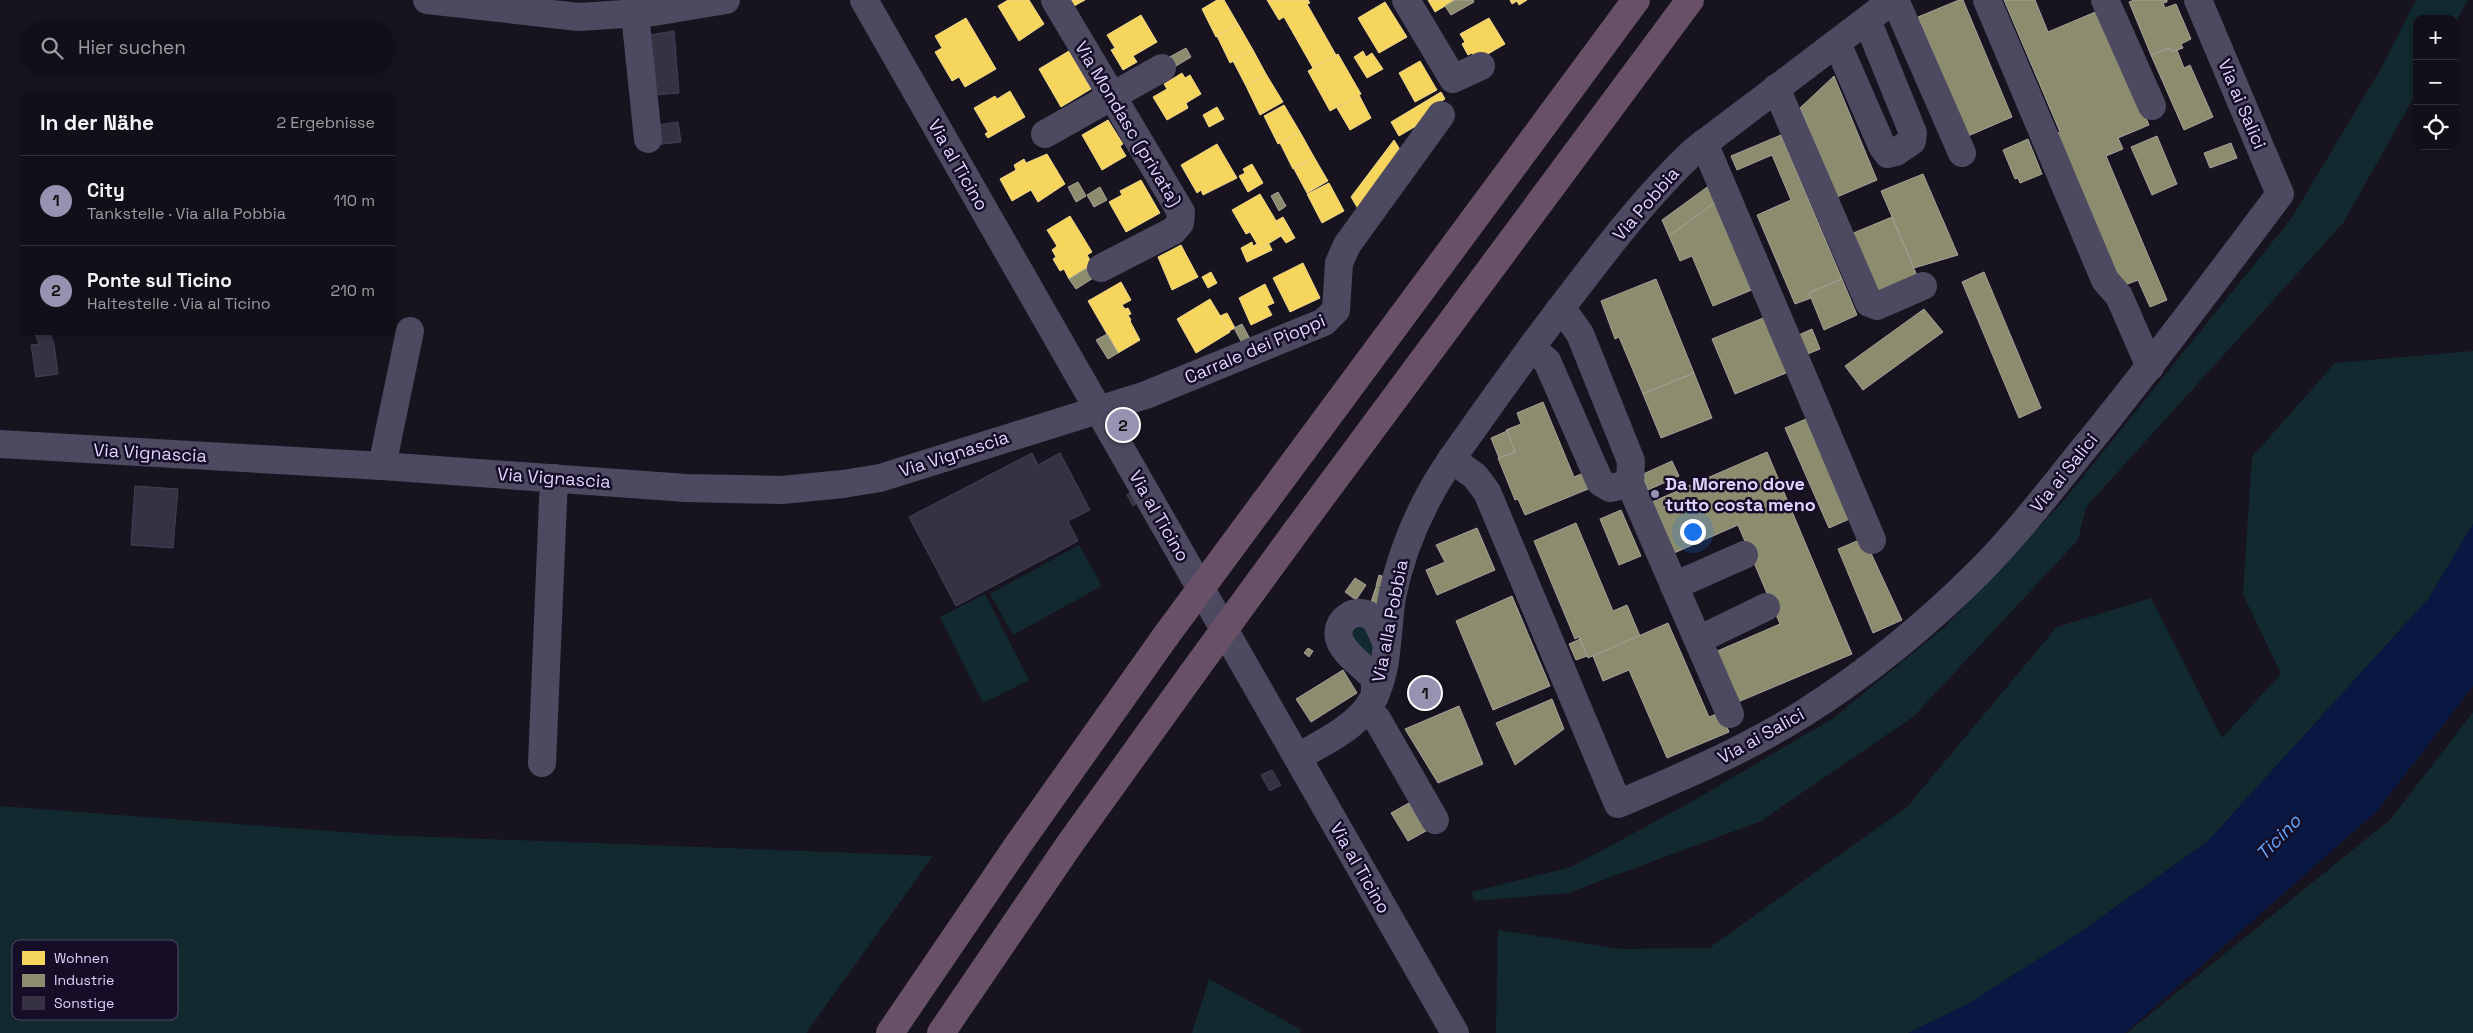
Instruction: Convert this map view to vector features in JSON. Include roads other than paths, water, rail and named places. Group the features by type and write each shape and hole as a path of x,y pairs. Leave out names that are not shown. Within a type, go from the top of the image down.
{"highway":[{"path":"890,1033 1020,842 1165,637 1636,0"},
{"path":"941,1033 1069,845 1192,674 1690,0"},
{"path":"1588,138 1705,0"}],"street":[{"path":"427,0 565,16 635,14 726,0"},
{"name":"Via al Ticino","path":"864,0 1455,1033"},
{"name":"Via Mondasc (privata)","path":"1054,0 1111,97 1179,206 1181,218 1178,227 1173,231 1101,268"},
{"path":"1406,0 1453,79 1481,66"},
{"path":"1894,0 1962,153"},
{"name":"Via Pobbia","path":"1452,459 1530,348 1648,196 1708,139 1894,0"},
{"path":"1987,0 2104,280 2119,296 2150,367"},
{"path":"2105,0 2152,106"},
{"name":"Via ai Salici","path":"1452,459 1475,476 1487,492 1618,804 1714,763 1767,736 1870,667 1928,619 1980,572 2016,531 2150,367 2280,194 2198,0"},
{"path":"635,14 648,139"},
{"path":"1836,43 1882,146 1888,154 1896,152 1912,141 1913,133 1867,20"},
{"path":"1045,134 1162,68"},
{"path":"1776,88 1869,303 1877,306 1923,286"},
{"name":"Carrale dei Pioppi","path":"1098,411 1146,395 1330,318 1336,310 1339,263 1347,245 1441,115"},
{"path":"1708,139 1798,332"},
{"path":"1708,139 1872,540"},
{"path":"1559,310 1575,326 1587,352 1631,461 1630,484 1730,714"},
{"path":"382,466 410,331"},
{"path":"1530,348 1547,361 1600,482 1605,486 1615,488 1630,484"},
{"name":"Via Vignascia","path":"0,444 382,466 686,488 782,490 880,478 1098,411"},
{"name":"Via alla Pobbia","path":"1371,702 1382,671 1396,580 1407,543 1424,505 1452,459"},
{"path":"542,763 554,478"},
{"path":"1674,586 1744,555"},
{"path":"1698,640 1766,608"},
{"path":"1386,642 1377,622 1366,614 1353,614 1346,617 1338,629 1340,643 1372,676 1374,682 1371,702 1377,719 1435,820"},
{"path":"1298,757 1345,728 1371,702"}],"water":[{"name":"Ticino","path":"2473,524 2473,686 2377,811 2125,1033 1908,1033 1971,1002 2082,931 2208,841 2429,598"}],"place":[{"name":"Ponte sul Ticino","path":"1123,425"},
{"name":"Da Moreno dove tutto costa meno","path":"1655,494"},
{"name":"City","path":"1425,693"}]}
